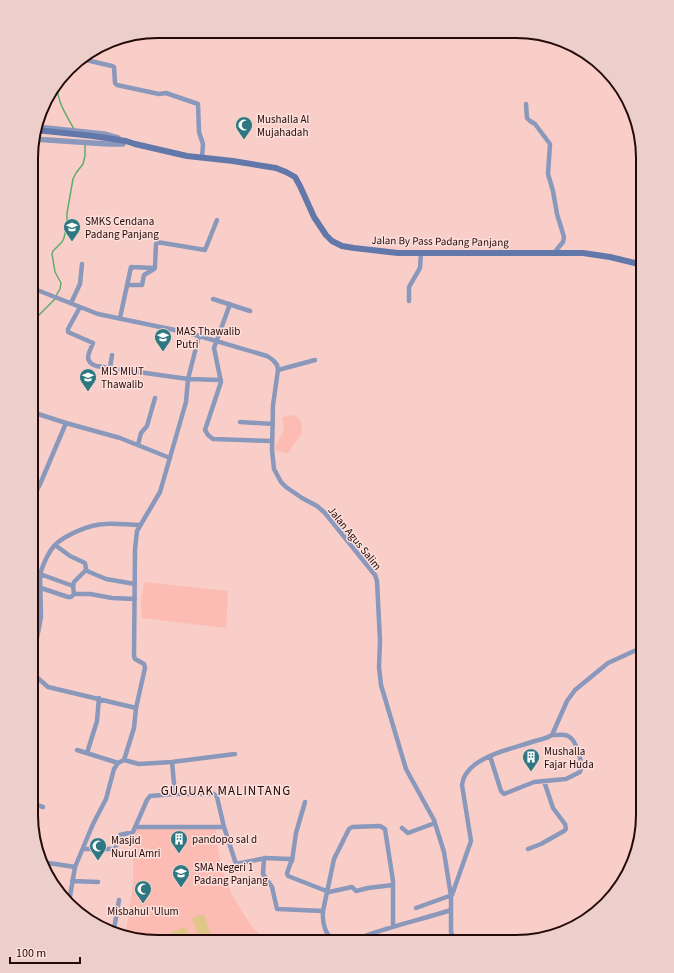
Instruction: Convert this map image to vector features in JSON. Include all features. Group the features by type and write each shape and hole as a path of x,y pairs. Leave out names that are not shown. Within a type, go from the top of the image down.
{"main road":[{"path":"41,131 93,137"},
{"path":"41,133 93,137"},
{"name":"Jalan By Pass Padang Panjang","path":"93,137 135,144 187,156 276,168 286,172 295,177 314,217 326,235 332,242 342,246 421,253 583,253 610,257 636,263"}],"street":[{"path":"88,60 114,67 115,83 117,84 159,94 166,93 198,104 199,132 203,144 202,157"},
{"path":"526,104 527,118 536,124 550,144 548,174 564,237 563,242 554,253"},
{"path":"42,128 104,134 125,143"},
{"path":"40,139 108,144 125,143"},
{"path":"155,268 157,242 205,250 216,220"},
{"path":"410,301 409,287 420,268 421,253"},
{"path":"71,303 80,284 82,264"},
{"path":"120,318 132,267 155,268"},
{"path":"128,286 142,285 144,275 155,268"},
{"path":"38,290 98,314 216,340 268,356 275,362 278,370 315,360"},
{"path":"213,299 250,311"},
{"path":"230,304 216,340 214,350 220,386 205,426 205,430 208,435 216,439 272,441"},
{"path":"80,307 68,329 68,332 93,343 88,356 90,364 188,379 220,380"},
{"path":"124,760 134,728 136,708 145,668 144,664 134,656 135,549 137,531 160,492 186,402 188,379 199,336"},
{"path":"110,368 112,355"},
{"name":"Jalan Agus Salim","path":"278,370 273,405 272,441 274,469 281,482 325,513 375,576 377,581 380,641 379,667 381,685 406,769 435,823 444,852 452,896 452,935"},
{"path":"138,445 141,433 146,428 149,420 155,398"},
{"path":"38,414 120,438 170,458"},
{"path":"240,422 273,424"},
{"path":"38,488 66,423"},
{"path":"38,630 41,617 40,574 42,567 55,545 69,535 96,525 140,525"},
{"path":"55,545 70,556 85,563 86,570"},
{"path":"86,570 106,579 135,584"},
{"path":"74,594 74,582 86,570"},
{"path":"40,574 73,586"},
{"path":"40,588 68,597 71,597 77,593 112,598 135,598"},
{"path":"552,735 568,701 575,690 608,663 636,650"},
{"path":"38,680 48,687 100,698 136,708"},
{"path":"86,753 97,722 100,698"},
{"path":"416,908 452,896 471,841 462,785 462,779 467,770 490,756 552,735 570,737 576,746 582,768 580,772 566,779 532,783 506,794 503,793 490,756"},
{"path":"77,750 118,763"},
{"path":"70,896 78,855 83,849 93,824 106,799 114,770 118,763 124,760 139,764 172,762 235,754"},
{"path":"172,762 175,794"},
{"path":"528,849 541,844 566,829 565,824 553,808 544,781"},
{"path":"83,849 114,849 120,835 132,833 136,827 148,797 153,794 216,795 235,864 264,858 292,860"},
{"path":"305,802 296,833 292,860 287,876 331,892 352,887 356,892 368,888 393,885"},
{"path":"38,805 43,807"},
{"path":"402,828 408,833 435,823"},
{"path":"136,827 224,827"},
{"path":"328,935 323,919 323,911 335,855 347,831 352,828 384,827 393,885 393,926"},
{"path":"264,858 263,874 272,887 277,909 323,911"},
{"path":"48,863 75,867"},
{"path":"72,881 98,882"},
{"path":"115,927 119,900"},
{"path":"369,935 393,926 422,920 451,910"}],"shaded area":[{"path":"296,415 302,424 301,435 287,454 274,449 284,430 282,417"},
{"path":"144,582 228,591 226,628 142,618 141,602"},
{"name":"SMA Negeri 1 Padang Panjang","path":"136,827 216,829 217,844 222,869 231,893 252,927 260,935 158,935 126,931 133,884 133,852"},
{"path":"204,914 211,935 198,935 192,918"},
{"path":"186,927 189,935 172,935 171,932"}],"waterway":[{"path":"58,91 59,99 74,129"},
{"path":"56,296 60,289 61,283 55,272 52,254 64,238 73,179 83,164 85,144"},
{"path":"38,316 55,299"}],"place":[{"name":"Mushalla Al Mujahadah","path":"244,140"},
{"name":"SMKS Cendana Padang Panjang","path":"72,242"},
{"name":"MAS Thawalib Putri","path":"163,352"},
{"name":"MIS MIUT Thawalib","path":"88,392"},
{"name":"Mushalla Fajar Huda","path":"531,772"},
{"name":"pandopo sal d","path":"179,854"},
{"name":"Masjid Nurul Amri","path":"98,861"},
{"name":"SMA Negeri 1 Padang Panjang","path":"181,888"},
{"name":"Misbahul 'Ulum","path":"143,904"}],"district":[{"name":"GUGUAK MALINTANG","path":"226,790"}]}
